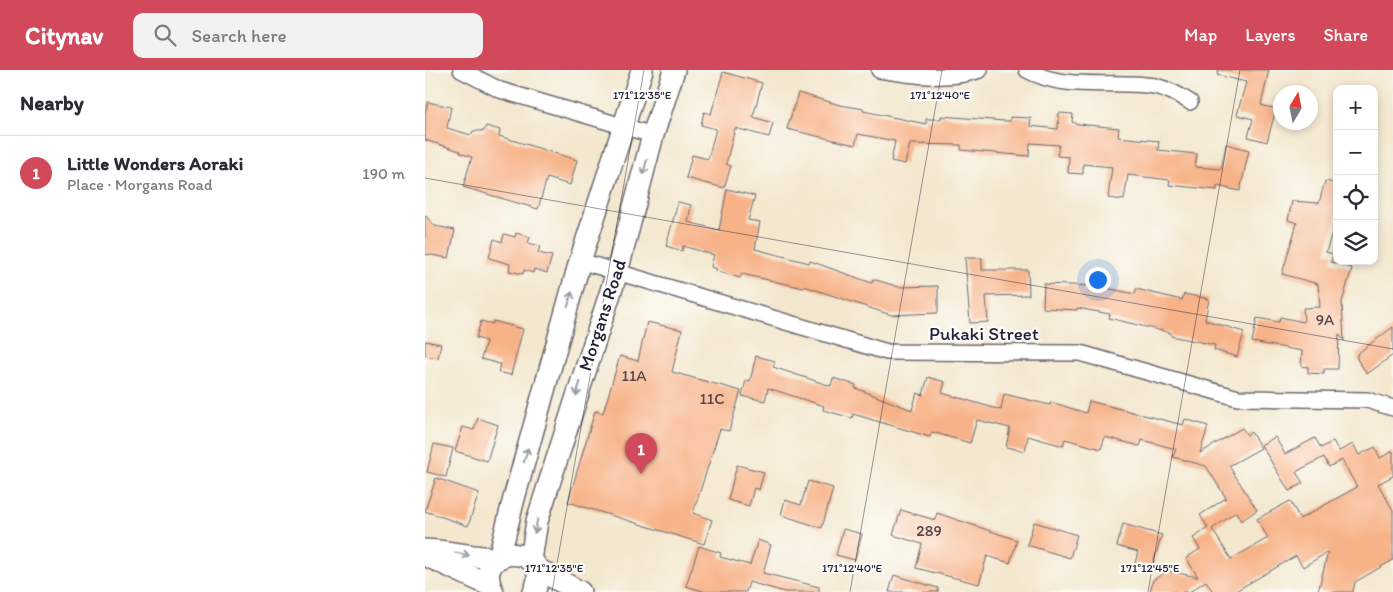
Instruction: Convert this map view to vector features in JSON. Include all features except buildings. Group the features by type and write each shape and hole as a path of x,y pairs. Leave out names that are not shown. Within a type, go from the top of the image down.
{"street":[{"path":"461,70 500,90 653,136"},
{"name":"Morgans Road","path":"491,589 489,571 499,558 580,261 642,70"},
{"name":"Morgans Road","path":"534,592 537,584 534,564 537,521 617,272 653,136 674,70"},
{"path":"879,70 905,74 953,75 979,70"},
{"path":"1027,70 1050,80 1155,86 1175,92 1190,102"},
{"name":"Pukaki Street","path":"580,261 887,352 1080,353 1238,398 1367,400 1393,408"},
{"path":"425,550 449,551 479,558 499,558 515,553 534,564 548,577 580,592"},
{"path":"425,555 491,589"}],"place":[{"name":"Little Wonders Aoraki","path":"641,474"}]}
